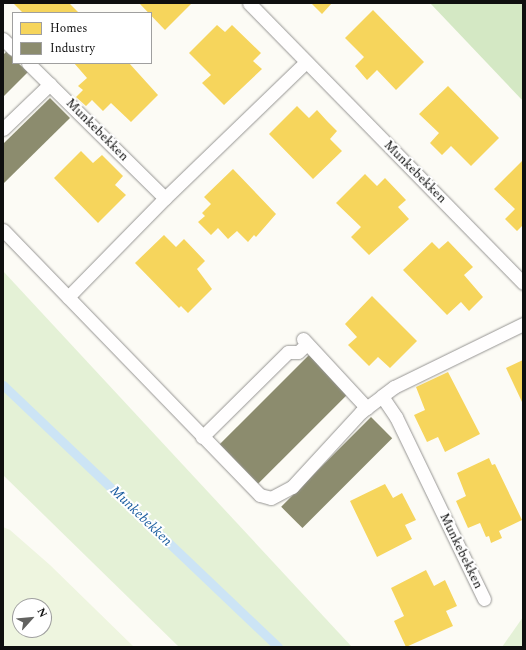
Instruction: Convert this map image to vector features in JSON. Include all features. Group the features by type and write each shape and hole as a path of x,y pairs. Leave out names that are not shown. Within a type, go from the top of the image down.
{"lane":[{"name":"Munkebekken","path":"249,3 523,283"},
{"path":"3,39 12,48"},
{"path":"68,297 165,198 306,62"},
{"name":"Munkebekken","path":"29,64 165,198"},
{"path":"3,129 50,84"},
{"path":"3,230 260,495 271,498 281,495 304,477 367,408 394,387 523,324"},
{"path":"202,436 288,352 298,352 305,341 367,408"},
{"name":"Munkebekken","path":"382,396 396,417 484,600"}],"green space":[{"path":"430,3 523,3 523,101"},
{"path":"3,271 352,647 179,647 3,475"},
{"path":"3,527 10,530 50,565 134,647 3,647"},
{"path":"523,617 523,647 502,647"}],"building: Homes":[{"path":"13,3 69,3 78,12 22,12"},
{"path":"139,3 192,3 165,30 152,16 152,12 148,12"},
{"path":"311,3 332,3 322,14"},
{"path":"373,10 424,62 396,90 377,70 367,80 355,66 364,57 345,38"},
{"path":"217,25 225,32 232,25 261,53 253,61 262,69 224,105 202,83 211,75 189,53"},
{"path":"75,64 130,64 158,95 131,122 111,103 103,111 92,100 86,106 76,97 83,90 78,86 87,78"},
{"path":"448,86 499,138 471,166 451,146 442,155 430,143 439,133 419,114"},
{"path":"297,106 309,118 317,110 337,131 330,139 342,151 313,179 269,134"},
{"path":"81,151 93,163 102,155 123,176 115,185 126,195 98,223 54,178"},
{"path":"522,161 523,225 517,231 505,219 515,209 494,189"},
{"path":"233,169 276,214 256,237 254,235 248,242 237,231 228,239 218,228 211,235 198,222 205,216 202,213 211,204 204,197"},
{"path":"365,174 377,186 385,178 406,200 398,207 409,219 369,255 351,237 361,227 336,203"},
{"path":"164,235 176,247 184,239 205,261 197,269 212,289 188,313 181,306 179,308 135,263"},
{"path":"448,241 473,267 464,275 483,297 469,311 461,302 447,315 403,270 432,242 439,249"},
{"path":"372,296 417,341 390,368 378,357 369,366 348,345 357,337 345,324"},
{"path":"523,360 523,404 506,368"},
{"path":"448,372 480,434 445,452 438,437 427,442 414,415 425,410 416,387"},
{"path":"489,458 492,465 495,464 522,520 499,531 502,538 491,543 489,536 486,537 480,523 468,528 456,501 466,496 457,473"},
{"path":"385,484 393,498 402,493 416,520 405,525 412,539 377,557 350,501"},
{"path":"426,570 434,586 445,580 457,606 446,611 453,626 406,647 394,621 404,616 391,588"}],"building: Industry":[{"path":"7,51 12,57 12,64 19,64 28,72 3,97 3,55"},
{"path":"50,98 70,118 3,184 3,144"},
{"path":"309,355 348,394 258,484 219,445"},
{"path":"371,417 392,438 302,528 281,507"}],"waterway":[{"name":"Munkebekken","path":"3,385 278,647"}]}
